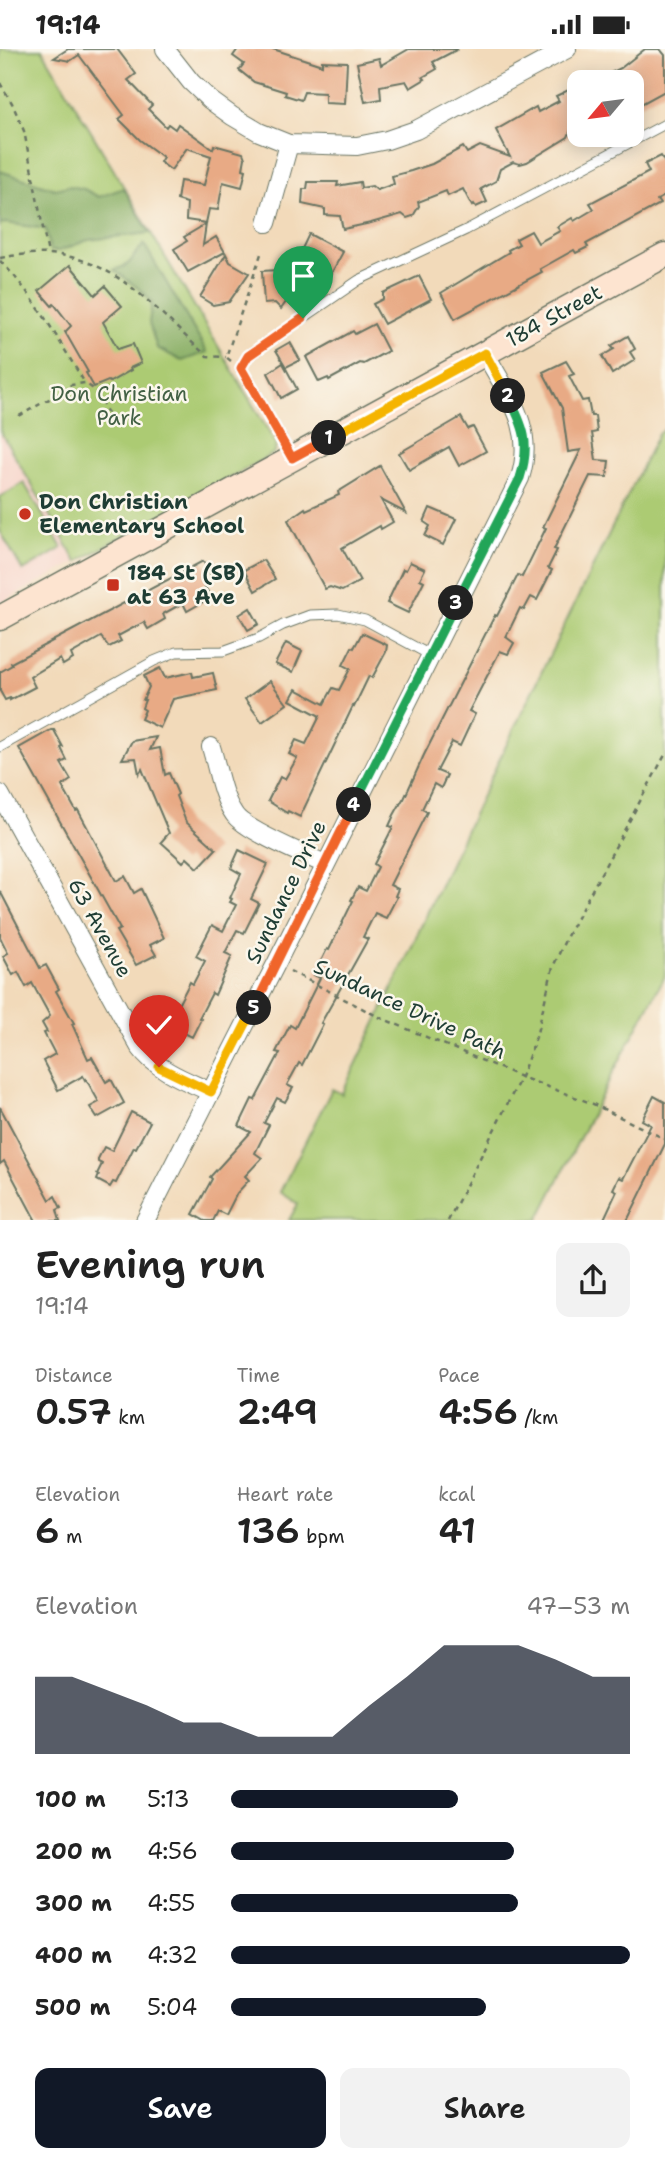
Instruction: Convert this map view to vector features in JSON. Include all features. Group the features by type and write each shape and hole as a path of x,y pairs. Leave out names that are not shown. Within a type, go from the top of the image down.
{"main road":[{"name":"184 Street","path":"0,618 665,255"}],"street":[{"path":"165,49 191,82 210,100 241,121 289,144 357,146 416,130 567,49"},
{"path":"268,223 289,144"},
{"name":"Sundance Drive","path":"145,1220 520,478 526,443 522,424 485,353"},
{"path":"211,747 227,802 235,818 325,864"},
{"name":"63 Avenue","path":"0,793 147,1058 159,1067 211,1092"}],"lane":[{"path":"292,458 241,368 248,356 359,280 466,230 665,124"},
{"path":"0,747 154,661 176,653 223,651 310,615 338,614 365,620 430,655"}],"path":[{"path":"0,83 24,131 48,254"},
{"path":"226,357 262,251"},
{"path":"0,259 48,254 69,256 93,263 131,286 207,356 226,357 241,368"},
{"path":"0,259 36,306 85,383 96,391 114,425"},
{"path":"19,416 58,394 65,387 85,383"},
{"path":"449,1220 520,1077 536,1037 553,967 565,938 665,755"},
{"name":"Sundance Drive Path","path":"287,969 379,1017 520,1077 592,1103 665,1139"}],"shaded area":[{"name":"Don Christian Elementary School","path":"0,431 77,562 0,603"}],"green space":[{"name":"Don Christian Park","path":"0,49 42,49 276,444 275,452 271,455 77,562 0,431"},
{"path":"0,171 55,189 69,186 84,189 99,197 124,188 150,233 88,240 59,251 50,251 46,229 0,224"},
{"path":"144,244 207,352 182,361 157,348 149,323 152,302 114,270 129,263"},
{"path":"665,429 665,976 538,1220 289,1220 298,1204 280,1192 332,1089 342,1094 559,635 658,434"},
{"path":"24,483 62,548 23,571 0,531 0,497"}],"building":[{"path":"68,49 117,49 136,74 128,80 152,105 148,109 166,127 168,124 175,129 178,124 213,149 214,145 243,153 243,169 246,170 242,187 223,182 218,210 209,209 206,223 186,220 187,203 177,200 180,181 204,185 211,156 187,148 171,170 160,162 163,157 140,140 119,119 124,115 79,55 70,61 54,58"},
{"path":"238,49 273,49 322,65 322,61 347,62 345,104 325,103 325,93 304,92 301,100 285,95 286,92 254,82 239,70 244,64 233,56"},
{"path":"409,49 458,49 433,62 437,69 410,88 406,81 380,86 381,99 365,102 357,63 379,58 381,65"},
{"path":"645,49 660,49 665,55 665,91 644,102 644,70 617,70"},
{"path":"567,91 567,138 527,162 513,162 500,169 496,181 481,189 487,202 476,207 474,204 472,206 463,189 448,196 446,191 418,202 419,206 413,216 407,218 402,214 343,229 340,216 325,215 325,209 302,204 303,189 307,189 308,182 338,182 337,186 360,182 361,188 372,186 377,190 394,184 392,176 432,164 463,147 467,153 480,146 510,157 496,130 536,107 538,112 559,101 556,96"},
{"path":"661,156 665,163 665,196 657,200 660,204 586,244 588,247 576,253 574,250 540,269 542,272 455,319 441,293 509,252 508,250 519,244 516,239 531,231 538,243 560,231 557,227 594,209 590,203 649,172 645,164"},
{"path":"206,224 203,245 216,237 225,252 188,272 174,249 187,241 184,237"},
{"path":"309,234 343,252 331,274 325,271 321,279 314,275 311,281 299,275 308,259 299,255"},
{"path":"226,254 230,262 249,273 229,302 213,305 200,297"},
{"path":"70,265 95,295 105,286 122,306 103,322 118,349 133,344 141,363 110,382 94,387 65,332 71,326 54,304 52,306 39,291"},
{"path":"278,270 278,278 299,275 300,298 289,298 281,309 275,303 264,304 262,271"},
{"path":"419,276 431,299 384,324 373,304 383,299 383,293"},
{"path":"374,324 388,351 329,380 328,378 319,382 306,357 353,331 355,334"},
{"path":"628,336 635,349 630,352 635,360 612,374 602,356 614,349 611,346"},
{"path":"290,342 300,360 286,367 276,350"},
{"path":"566,361 574,374 569,376 582,401 588,400 591,416 595,416 597,432 592,433 596,460 609,461 607,477 590,476 554,549 557,550 548,568 552,570 537,600 531,597 524,610 520,608 506,637 514,643 508,654 500,651 469,711 475,714 460,746 452,742 437,771 447,775 441,788 434,784 422,809 427,812 390,885 398,889 395,896 397,897 386,918 375,913 363,937 368,939 321,1023 323,1024 302,1065 299,1063 287,1085 293,1088 285,1102 277,1098 264,1123 269,1125 255,1153 262,1158 245,1176 249,1180 237,1193 226,1215 218,1211 214,1220 203,1220 193,1214 212,1179 210,1177 251,1132 239,1126 252,1099 255,1100 280,1053 276,1052 290,1025 295,1028 320,978 314,975 327,949 329,950 358,887 366,891 378,867 374,864 393,827 389,826 394,815 495,615 497,616 518,575 522,577 581,450 568,452 562,408 543,372"},
{"path":"283,363 297,389 281,398 268,373"},
{"path":"461,417 468,429 473,427 486,451 459,466 449,447 409,470 399,453"},
{"path":"380,466 406,513 381,500 393,522 381,529 380,526 342,548 360,581 342,591 330,587 325,589 288,520 305,508 306,510 339,495 338,492"},
{"path":"430,508 456,519 443,545 425,536 430,526 424,522"},
{"path":"263,560 275,579 255,591 244,570"},
{"path":"203,561 214,580 204,585 209,594 201,599 203,602 187,611 183,603 163,614 165,619 148,629 144,622 118,636 121,641 109,647 101,637 71,654 73,659 63,665 60,659 30,677 35,687 5,700 0,691 0,672 12,665 11,663"},
{"path":"410,562 425,569 420,579 424,581 408,613 387,603 403,569 406,570"},
{"path":"250,608 259,624 248,630 239,615"},
{"path":"362,633 387,645 386,652 353,706 300,817 288,811 287,813 268,801 280,777 285,779 297,758 289,754 296,740 306,744 320,716 290,700 296,689 324,704 333,688 339,690 350,669 343,665"},
{"path":"286,643 302,651 293,672 275,664"},
{"path":"160,668 165,678 192,672 193,677 213,673 217,690 173,699 160,728 141,719 145,710 142,708 143,700 149,687 144,676"},
{"path":"270,681 287,704 262,722 245,699"},
{"path":"54,730 63,747 61,748 67,760 61,763 71,780 62,786 116,881 125,876 134,893 141,889 164,938 150,945 156,955 136,965 116,931 120,929 19,748"},
{"path":"156,737 150,750 160,748 165,775 169,773 186,822 216,849 198,868 187,858 183,862 161,842 169,833 142,769 139,774 136,758 122,759 132,741"},
{"path":"239,850 268,864 251,899 259,903 244,933 237,930 225,953 232,956 215,995 212,993 199,1018 201,1019 192,1037 162,1022 171,1004 177,1007 205,961 196,956 212,925 223,931 236,905 230,902 230,898 241,874 231,868"},
{"path":"0,891 40,968 46,965 59,989 56,991 74,1023 72,1024 88,1059 92,1057 106,1082 111,1079 124,1103 97,1118 90,1107 99,1102 86,1079 83,1076 58,1090 43,1061 55,1054 42,1023 50,1016 32,983 26,987 18,972 13,975 3,956 8,953 0,937"},
{"path":"654,1096 665,1102 665,1144 627,1220 603,1220 617,1191 613,1189 619,1177 623,1179 651,1125 642,1120"},
{"path":"0,1107 50,1200 55,1196 61,1208 57,1210 60,1220 35,1220 4,1161 0,1164"},
{"path":"131,1112 150,1122 116,1183 113,1182 110,1187 97,1180 102,1164 98,1159 104,1147 112,1151"}],"place":[{"name":"Don Christian Elementary School","path":"25,514"},
{"name":"184 St (SB) at 63 Ave","path":"113,585"}],"route":[{"path":"159,1067 211,1092 520,478 523,467 526,443 522,424 485,353 292,458 241,368 248,356 303,318"}]}
